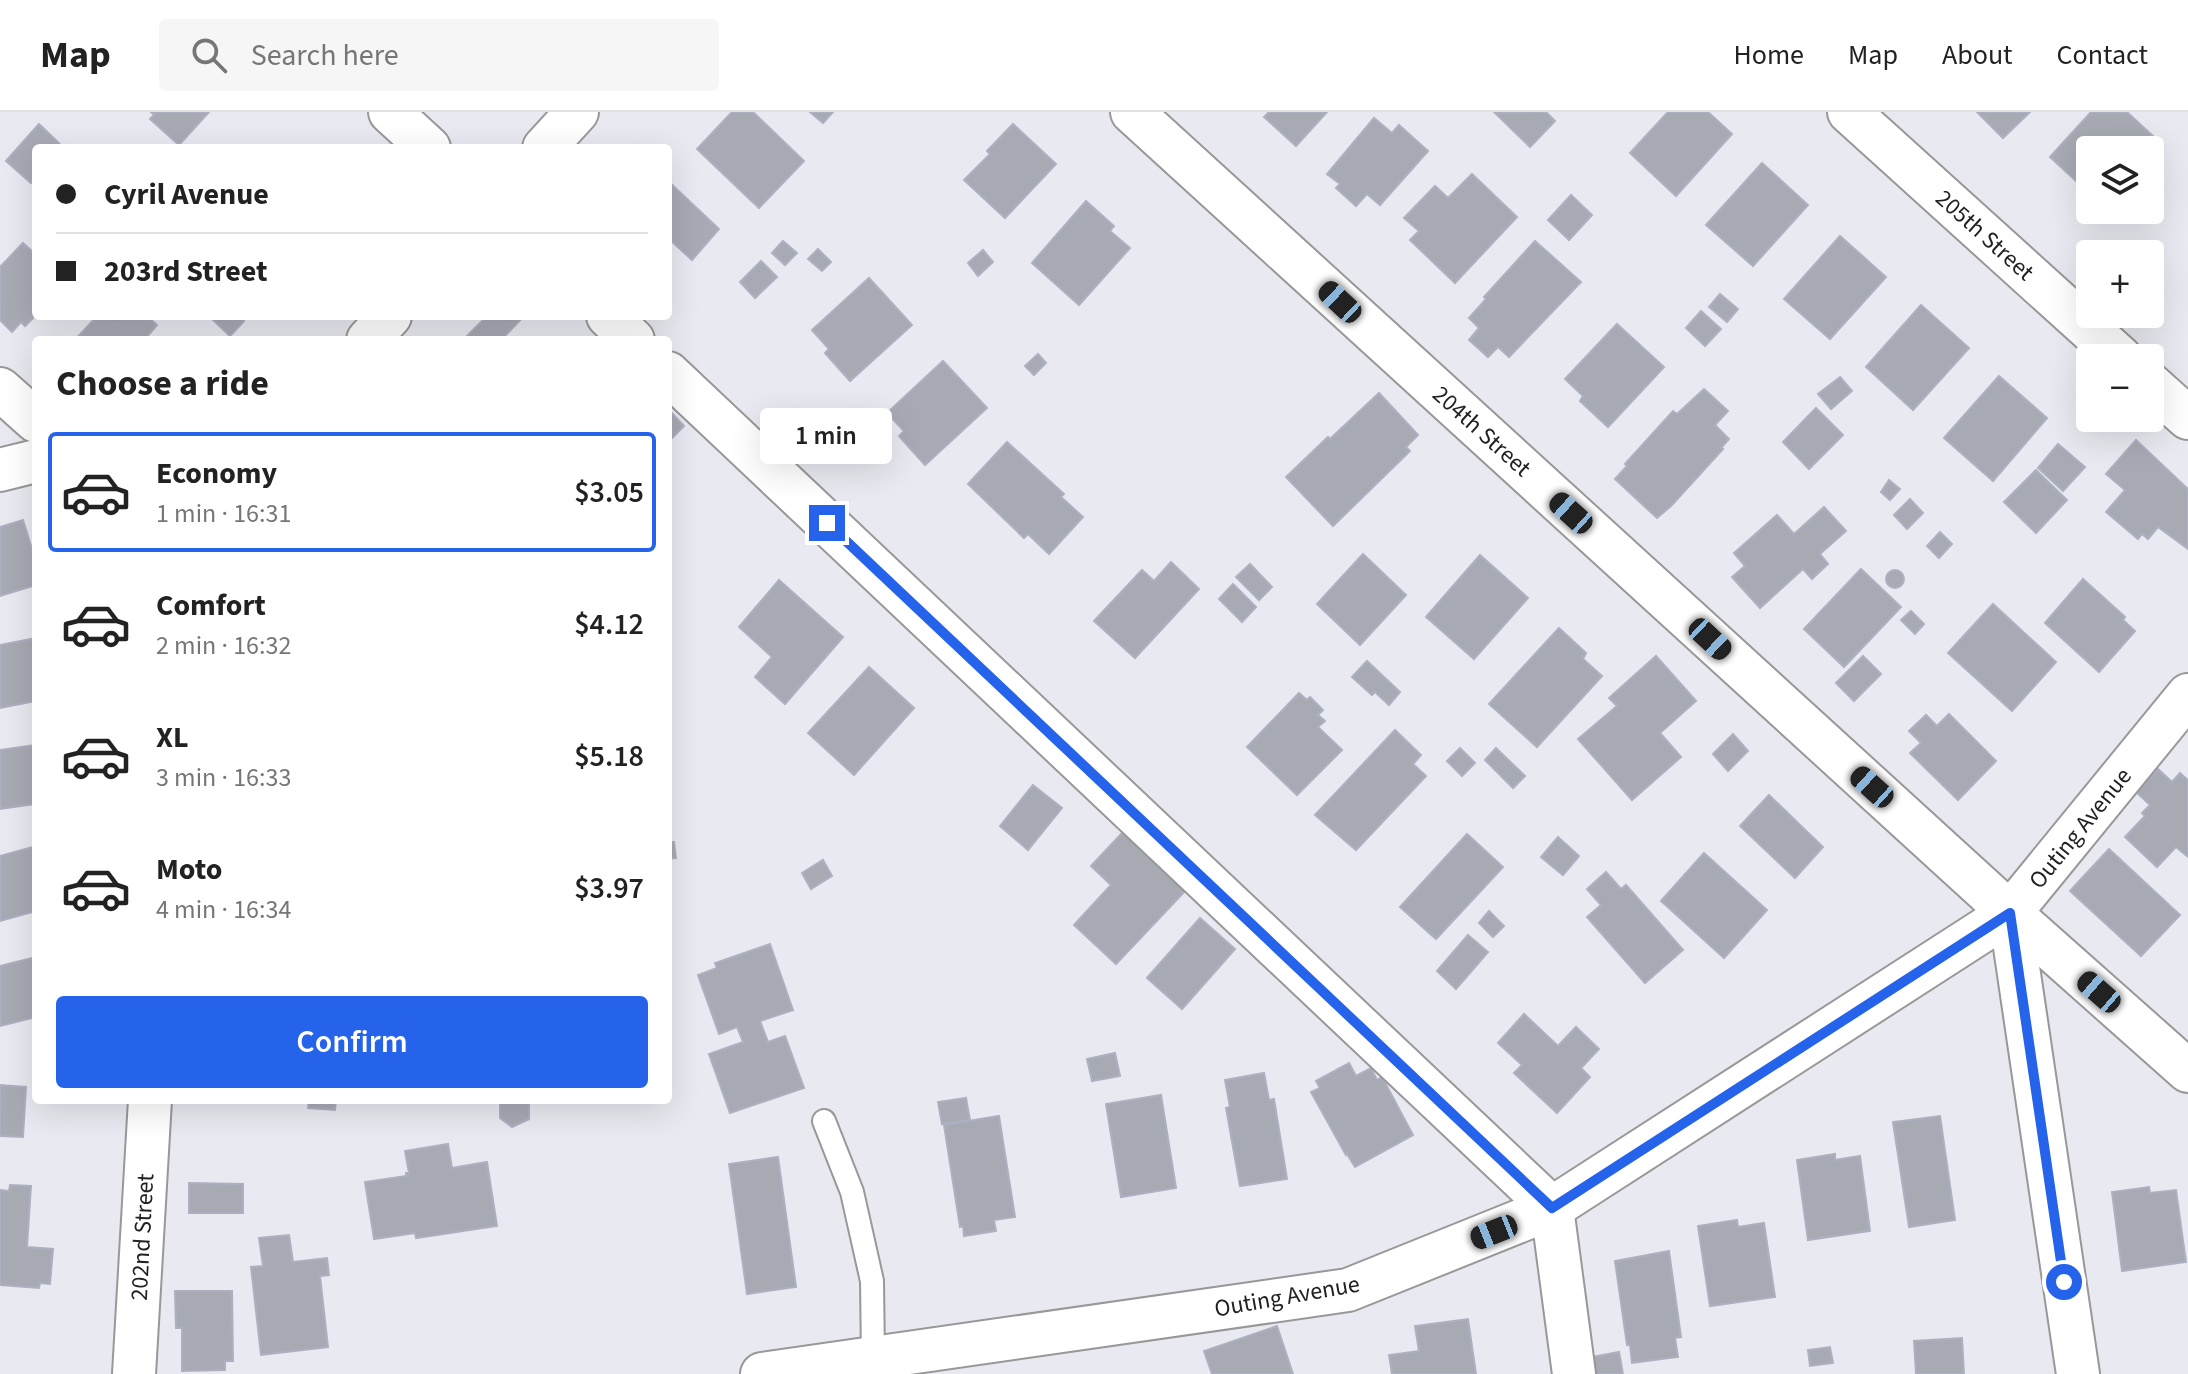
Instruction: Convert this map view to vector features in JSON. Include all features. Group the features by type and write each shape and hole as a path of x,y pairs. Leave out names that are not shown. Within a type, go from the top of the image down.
{"street":[{"path":"390,112 425,144"},
{"path":"548,144 577,112"},
{"name":"204th Street","path":"1132,112 2010,913 2188,1071"},
{"name":"205th Street","path":"1849,112 2106,344"},
{"path":"372,336 386,320"},
{"path":"612,320 629,336"},
{"path":"672,377 1552,1208 1574,1374"},
{"path":"0,389 32,417"},
{"path":"2164,397 2188,418"},
{"path":"0,470 32,462"},
{"name":"Outing Avenue","path":"762,1374 1348,1290 1552,1208 2010,913 2188,695"},
{"path":"2010,913 2078,1374"},
{"name":"202nd Street","path":"134,1374 150,1104"}],"lane":[{"path":"824,1121 852,1192 872,1281 873,1358"}],"building":[{"path":"151,112 209,112 180,144 150,119 154,115"},
{"path":"732,112 753,112 804,161 759,208 697,149"},
{"path":"810,112 833,112 823,123"},
{"path":"1269,112 1327,112 1296,146 1264,117"},
{"path":"1546,112 1555,121 1530,147 1495,113"},
{"path":"1668,112 1708,112 1732,134 1676,196 1630,153"},
{"path":"1977,112 2030,112 2003,138"},
{"path":"2091,112 2127,112 2153,136 2076,136 2076,181 2050,157"},
{"path":"1374,118 1392,133 1399,125 1428,151 1380,205 1367,194 1356,206 1336,188 1340,184 1327,174"},
{"path":"39,124 60,144 32,144 31,183 6,161"},
{"path":"1013,124 1056,164 1005,218 964,180 990,154 987,151"},
{"path":"1762,163 1808,205 1753,266 1706,225"},
{"path":"1472,174 1517,217 1455,283 1410,240 1419,231 1404,218 1435,186 1448,198"},
{"path":"672,185 719,229 692,260 672,242"},
{"path":"1571,195 1592,215 1569,240 1548,220"},
{"path":"1086,201 1114,226 1110,231 1130,248 1079,305 1032,263"},
{"path":"1840,236 1886,277 1830,339 1784,299"},
{"path":"783,241 797,253 785,265 772,253"},
{"path":"1535,241 1581,282 1509,357 1498,347 1488,357 1469,340 1479,328 1469,318"},
{"path":"23,243 32,251 32,319 25,326 21,322 12,332 0,320 0,267"},
{"path":"818,249 831,262 822,271 808,259"},
{"path":"983,250 993,262 978,276 968,263"},
{"path":"761,261 777,277 755,298 740,282"},
{"path":"869,278 912,325 850,381 825,353 829,349 812,330"},
{"path":"1720,294 1738,309 1727,322 1709,307"},
{"path":"1921,305 1969,348 1913,410 1866,367"},
{"path":"1701,311 1721,329 1705,346 1686,328"},
{"path":"93,320 151,320 157,325 147,336 79,336"},
{"path":"213,320 243,320 230,336"},
{"path":"483,320 520,320 505,336 467,336"},
{"path":"1617,324 1664,367 1608,427 1580,401 1583,396 1565,379"},
{"path":"1038,354 1046,363 1034,375 1025,366"},
{"path":"943,361 987,408 925,465 899,436 904,431 887,413"},
{"path":"1999,376 2047,418 1993,481 1944,438"},
{"path":"1840,377 1852,391 1831,409 1818,394"},
{"path":"1704,389 1728,411 1715,425 1729,439 1657,518 1615,479 1673,411 1677,414"},
{"path":"1379,393 1418,435 1406,447 1410,451 1333,526 1286,477"},
{"path":"1816,408 1843,435 1809,469 1783,442"},
{"path":"672,413 684,426 672,438"},
{"path":"2136,440 2188,489 2188,549 2158,527 2148,539 2142,534 2138,539 2106,512 2125,490 2106,474"},
{"path":"1007,442 1064,494 1061,497 1083,517 1049,554 1028,534 1024,538 968,484"},
{"path":"2058,444 2085,467 2063,491 2038,468"},
{"path":"2036,470 2067,500 2036,533 2004,502"},
{"path":"1889,480 1900,489 1890,500 1881,492"},
{"path":"1910,499 1923,513 1907,529 1894,515"},
{"path":"1824,507 1846,531 1820,554 1828,564 1812,579 1803,569 1760,608 1732,577 1745,566 1734,553 1777,515 1794,534"},
{"path":"23,520 32,549 32,586 0,596 0,527"},
{"path":"1940,532 1952,544 1939,558 1927,546"},
{"path":"1363,554 1406,595 1360,645 1317,604"},
{"path":"1480,555 1528,598 1474,659 1426,617"},
{"path":"1171,562 1199,589 1135,658 1094,621 1142,570 1154,581"},
{"path":"1250,564 1272,587 1259,600 1236,577"},
{"path":"1861,569 1901,607 1844,667 1804,629"},
{"path":"1895,570 1904,579 1895,588 1886,579"},
{"path":"2083,579 2125,617 2123,620 2135,631 2099,672 2045,623"},
{"path":"779,580 843,637 785,704 755,677 772,657 739,627"},
{"path":"1233,584 1256,607 1242,622 1219,599"},
{"path":"1993,604 2056,662 2012,711 1948,653"},
{"path":"1911,611 1924,624 1915,634 1901,620"},
{"path":"1559,628 1586,653 1583,659 1602,676 1537,747 1489,704"},
{"path":"32,639 32,702 0,708 0,645"},
{"path":"1656,656 1696,701 1660,733 1681,757 1632,800 1578,739 1617,706 1609,698"},
{"path":"1863,656 1881,674 1854,701 1836,683"},
{"path":"1367,661 1400,692 1389,705 1352,677"},
{"path":"869,667 914,708 854,775 808,733"},
{"path":"1299,693 1307,700 1310,697 1323,710 1318,715 1325,721 1318,727 1342,750 1297,795 1247,747"},
{"path":"1949,714 1996,761 1958,800 1910,753 1921,743 1909,731 1926,715 1937,726"},
{"path":"1395,730 1421,755 1413,764 1426,776 1356,850 1315,815"},
{"path":"1733,734 1748,751 1728,771 1713,754"},
{"path":"32,746 32,805 0,809 0,750"},
{"path":"1460,748 1475,763 1462,776 1447,761"},
{"path":"1496,748 1525,776 1513,788 1485,760"},
{"path":"2158,769 2172,782 2180,773 2188,780 2188,857 2176,847 2157,867 2125,837 2145,816 2142,813 2150,805 2136,792"},
{"path":"1033,785 1062,808 1028,850 1000,826"},
{"path":"1769,795 1823,847 1795,878 1740,826"},
{"path":"1124,831 1186,890 1116,964 1074,925 1111,885 1091,866"},
{"path":"1467,834 1503,867 1436,939 1400,907"},
{"path":"1558,837 1579,856 1563,875 1541,857"},
{"path":"672,842 674,842 676,858 672,858"},
{"path":"32,847 32,912 0,921 0,856"},
{"path":"2109,849 2180,915 2141,956 2070,891"},
{"path":"1704,853 1767,910 1724,958 1661,901"},
{"path":"823,860 832,876 811,889 802,873"},
{"path":"1606,872 1621,889 1626,885 1683,950 1645,983 1587,917 1601,905 1587,889"},
{"path":"1489,911 1504,926 1493,937 1479,923"},
{"path":"1200,918 1235,949 1182,1009 1147,978"},
{"path":"1468,935 1488,952 1456,989 1437,971"},
{"path":"770,944 793,1010 760,1021 768,1042 785,1036 804,1088 730,1113 709,1054 743,1042 737,1027 719,1034 698,975 717,968 715,963"},
{"path":"32,958 32,1018 0,1026 0,966"},
{"path":"1524,1014 1558,1046 1576,1027 1599,1049 1581,1068 1590,1077 1557,1113 1514,1073 1522,1065 1498,1043"},
{"path":"1115,1053 1120,1076 1092,1081 1087,1059"},
{"path":"1349,1063 1356,1076 1371,1068 1377,1080 1382,1077 1413,1135 1355,1167 1311,1092 1320,1088 1316,1081"},
{"path":"1264,1073 1269,1100 1274,1099 1287,1179 1240,1186 1226,1108 1230,1107 1225,1080"},
{"path":"0,1085 26,1087 23,1137 0,1136"},
{"path":"1161,1095 1176,1188 1121,1197 1106,1104"},
{"path":"966,1098 970,1120 942,1124 938,1102"},
{"path":"308,1104 336,1104 335,1110 308,1108"},
{"path":"500,1104 529,1104 529,1119 512,1127 500,1118"},
{"path":"999,1116 1015,1217 994,1220 996,1231 964,1236 944,1125"},
{"path":"1940,1116 1955,1220 1909,1227 1893,1122"},
{"path":"448,1144 452,1168 487,1162 497,1226 416,1238 415,1233 374,1239 365,1182 406,1176 409,1173 405,1151"},
{"path":"1835,1154 1835,1160 1860,1156 1870,1231 1808,1240 1797,1160"},
{"path":"778,1157 796,1287 747,1294 729,1164"},
{"path":"189,1183 243,1184 243,1213 189,1213"},
{"path":"10,1185 31,1186 27,1247 53,1249 50,1284 40,1283 39,1288 0,1285 0,1190 9,1191"},
{"path":"2149,1187 2150,1193 2176,1190 2186,1262 2122,1271 2112,1192"},
{"path":"1737,1220 1738,1227 1764,1223 1775,1297 1710,1306 1698,1226"},
{"path":"289,1235 293,1262 327,1258 329,1275 320,1276 328,1347 261,1355 251,1267 263,1266 259,1238"},
{"path":"1669,1251 1681,1337 1675,1338 1678,1357 1632,1363 1615,1261"},
{"path":"175,1291 232,1291 233,1361 225,1361 225,1370 182,1371 182,1328 176,1328"},
{"path":"1468,1319 1476,1374 1392,1374 1389,1355 1419,1351 1415,1326"},
{"path":"1277,1326 1293,1374 1212,1374 1204,1351"},
{"path":"1962,1338 1964,1374 1916,1374 1914,1341"},
{"path":"1830,1347 1833,1363 1810,1366 1808,1350"},
{"path":"1619,1352 1623,1374 1595,1374 1592,1357"}],"route":[{"path":"827,523 1552,1208 2010,913 2064,1282"}]}
